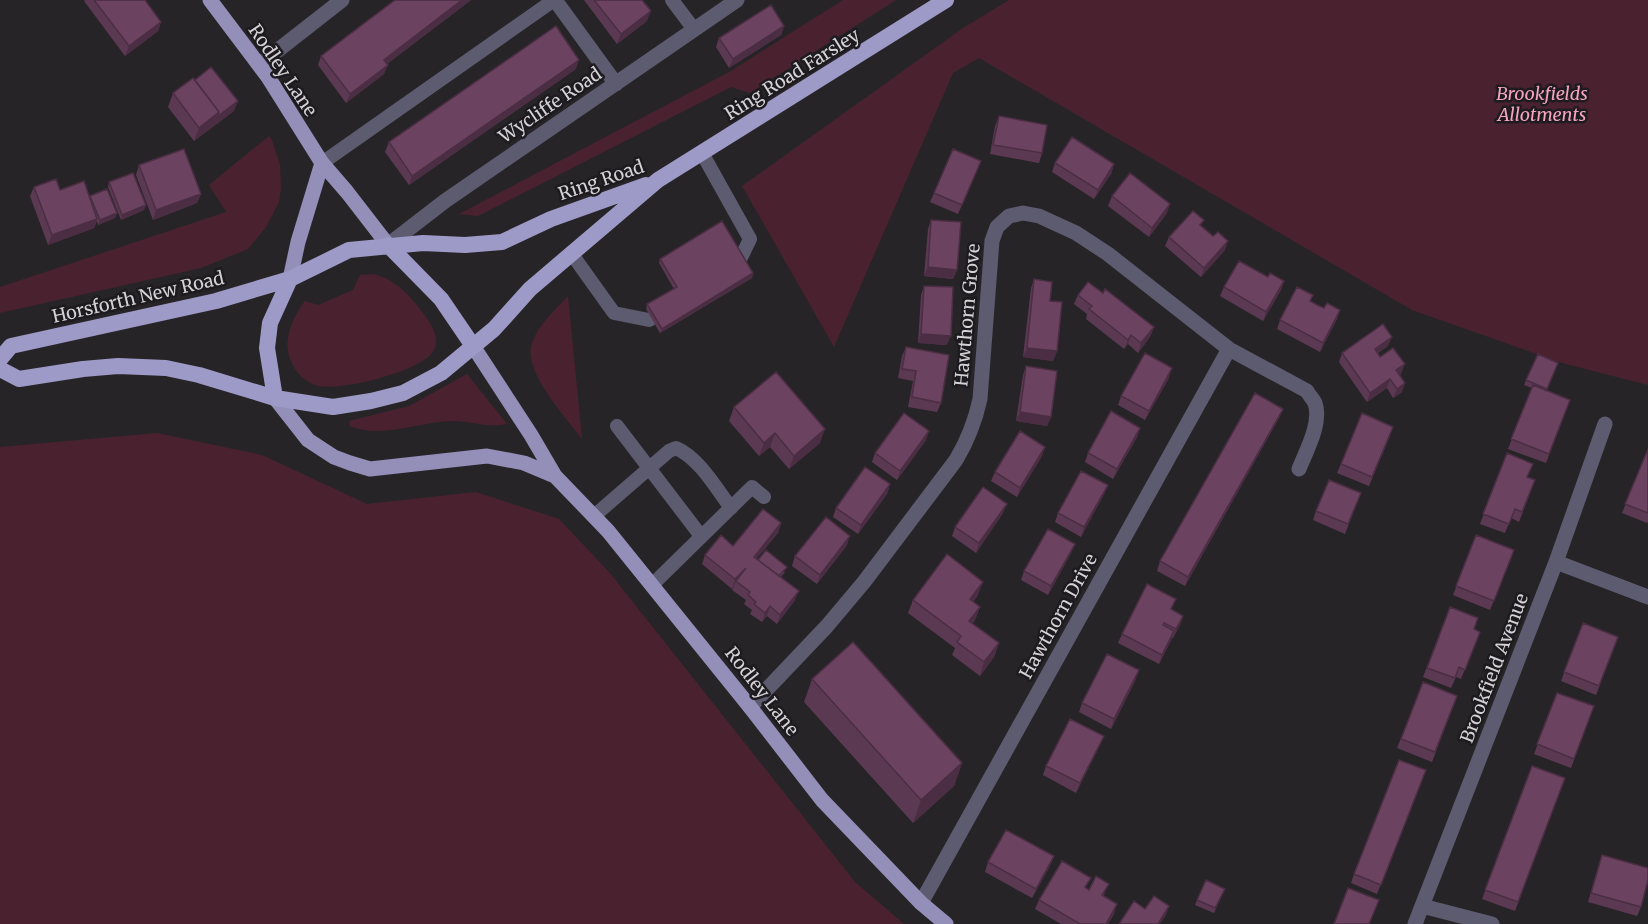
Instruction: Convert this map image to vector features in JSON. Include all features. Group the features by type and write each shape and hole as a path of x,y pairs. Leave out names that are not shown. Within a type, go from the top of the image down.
{"highway":[{"name":"Ring Road Farsley","path":"658,180 946,0"},
{"name":"Ring Road","path":"388,245 423,243 465,245 502,242 551,219 658,180"},
{"name":"Ring Road","path":"473,346 494,329 530,289 571,252 658,180"},
{"path":"0,369 19,378 118,366 166,368 199,375 275,398 333,407 403,393 441,373 473,346 441,299 388,245 349,250 290,279 270,323 267,348 275,398"},
{"name":"Horsforth New Road","path":"0,359 11,346 207,303 290,279"}],"main road":[{"name":"Rodley Lane","path":"210,0 259,65 321,163 388,245"},
{"path":"290,279 298,242 321,163"},
{"name":"Rodley Lane","path":"473,346 555,476 594,516 652,585 750,706 822,800 921,903 946,924"},
{"name":"Rodley Lane","path":"275,398 308,440 334,457 370,469 487,456 524,463 555,476"}],"street":[{"path":"259,65 342,0"},
{"path":"555,0 616,84"},
{"name":"Wycliffe Road","path":"388,245 445,201 616,84 693,28 737,0"},
{"name":"Hawthorn Grove","path":"750,706 826,626 864,582 956,460 968,440 980,399 992,241 997,227 1009,216 1023,213 1039,216 1076,233 1108,254 1229,349 1306,391 1315,402 1317,415 1299,469"},
{"name":"Hawthorn Drive","path":"921,903 1229,349"},
{"name":"Brookfield Avenue","path":"1415,924 1556,562 1605,424"},
{"path":"1556,562 1648,597"},
{"path":"1422,906 1492,924"}],"lane":[{"path":"321,163 555,0"},
{"path":"672,0 693,28"},
{"path":"702,153 750,239 735,271 726,277"},
{"path":"571,252 614,313 649,320 677,304"},
{"path":"616,426 701,536"},
{"path":"594,516 669,451 676,448 684,452 696,464 731,508"},
{"path":"652,585 752,487 764,497"}],"green space":[{"path":"843,0 896,0 750,93 731,87 478,216 459,214 731,71"},
{"name":"Brookfields Allotments","path":"1009,0 1648,0 1648,385 1562,363 1412,310 979,58 953,73 834,347 742,186 963,28"},
{"path":"269,136 280,165 279,202 266,227 248,249 201,268 0,313 0,287 226,212 209,185"},
{"path":"374,274 398,286 417,305 434,331 436,342 434,350 427,358 414,365 360,383 326,387 305,380 291,362 287,345 289,331 305,301 318,305 353,290 360,275"},
{"path":"568,296 582,439 539,380 533,367 531,354 532,343 538,330"},
{"path":"467,374 507,424 456,421 376,431 350,426 349,421 409,406"},
{"path":"157,433 262,455 367,504 476,492 559,519 609,572 855,882 904,924 0,924 0,447"}],"building":[{"path":"94,0 145,0 161,22 129,46"},
{"path":"395,0 462,0 384,60 388,65 350,94 321,56"},
{"path":"594,0 642,0 651,11 621,34"},
{"path":"771,5 784,26 733,59 719,38"},
{"path":"556,26 579,60 412,176 389,142"},
{"path":"211,67 238,101 218,116 219,112 195,80"},
{"path":"193,78 219,112 199,128 173,93"},
{"path":"999,116 1047,125 1042,153 993,145"},
{"path":"1072,137 1114,164 1098,190 1055,163"},
{"path":"184,149 201,194 156,210 139,165"},
{"path":"953,149 981,161 962,205 934,193"},
{"path":"133,173 146,205 122,215 109,182"},
{"path":"1130,173 1170,204 1152,228 1112,196"},
{"path":"56,179 60,190 84,181 97,219 52,235 34,187"},
{"path":"107,189 117,213 100,220 90,196"},
{"path":"1193,211 1204,220 1200,225 1213,236 1218,232 1228,241 1204,268 1169,237"},
{"path":"931,220 961,222 957,270 928,267"},
{"path":"722,221 753,273 662,329 647,304 677,287 660,259"},
{"path":"1239,261 1268,277 1270,273 1284,281 1266,312 1224,287"},
{"path":"1034,279 1052,282 1050,301 1062,302 1057,351 1027,348"},
{"path":"1088,282 1103,293 1105,289 1154,327 1141,343 1131,335 1128,340 1089,309 1092,306 1078,295"},
{"path":"924,286 953,287 951,336 921,334"},
{"path":"1297,287 1313,295 1310,301 1317,305 1324,308 1327,303 1340,310 1323,343 1280,320"},
{"path":"1383,324 1392,337 1375,349 1380,357 1393,348 1405,364 1396,370 1405,383 1397,389 1390,379 1370,393 1342,353"},
{"path":"906,347 949,355 941,403 912,397 916,371 902,369"},
{"path":"1145,353 1172,368 1149,411 1121,396"},
{"path":"1538,354 1558,363 1547,389 1526,380"},
{"path":"1026,366 1057,371 1051,417 1020,412"},
{"path":"776,372 825,429 794,456 775,433 764,443 734,407"},
{"path":"1533,385 1570,400 1549,454 1511,439"},
{"path":"1255,393 1283,409 1188,577 1160,561"},
{"path":"1111,411 1140,428 1117,469 1088,453"},
{"path":"904,413 929,431 900,471 875,453"},
{"path":"1362,413 1393,427 1372,477 1341,464"},
{"path":"1020,431 1045,447 1020,488 995,472"},
{"path":"1648,449 1648,513 1625,504"},
{"path":"1507,453 1533,464 1527,477 1535,480 1522,512 1515,509 1509,524 1483,514"},
{"path":"865,467 890,484 861,525 836,508"},
{"path":"1081,471 1108,485 1084,527 1058,513"},
{"path":"1329,480 1361,493 1348,524 1316,511"},
{"path":"983,487 1007,504 979,543 955,527"},
{"path":"763,509 781,523 754,557 799,591 780,615 770,606 765,613 754,604 756,602 748,595 750,592 736,581 746,568 735,579 705,555 721,535 733,546"},
{"path":"826,517 850,536 820,575 795,556"},
{"path":"1048,529 1075,544 1051,586 1024,571"},
{"path":"1476,535 1514,550 1494,601 1456,586"},
{"path":"766,550 787,567 779,576 758,560"},
{"path":"947,554 983,582 970,599 980,607 969,621 999,643 984,662 957,642 961,636 913,600"},
{"path":"1147,584 1176,599 1171,609 1183,616 1176,629 1164,623 1163,625 1174,631 1162,655 1122,634"},
{"path":"1450,607 1478,618 1474,629 1480,632 1465,670 1459,667 1455,678 1427,668"},
{"path":"1583,623 1618,637 1599,686 1564,672"},
{"path":"853,642 962,763 921,800 812,679"},
{"path":"1107,654 1139,670 1114,719 1082,703"},
{"path":"1423,682 1457,696 1435,752 1401,739"},
{"path":"1557,693 1594,706 1574,759 1537,744"},
{"path":"1070,719 1104,736 1080,783 1046,766"},
{"path":"1399,760 1426,770 1381,885 1354,874"},
{"path":"1532,766 1565,778 1518,902 1485,890"},
{"path":"1006,830 1054,856 1036,889 988,862"},
{"path":"1602,855 1648,868 1648,880 1641,907 1591,893"},
{"path":"1062,861 1091,878 1085,887 1089,890 1096,876 1109,884 1102,895 1117,904 1106,924 1080,924 1039,900"},
{"path":"1206,880 1225,889 1215,908 1197,900"},
{"path":"1348,888 1379,900 1369,924 1334,924"},
{"path":"1154,896 1169,906 1158,924 1119,924 1134,901 1145,909"}]}
